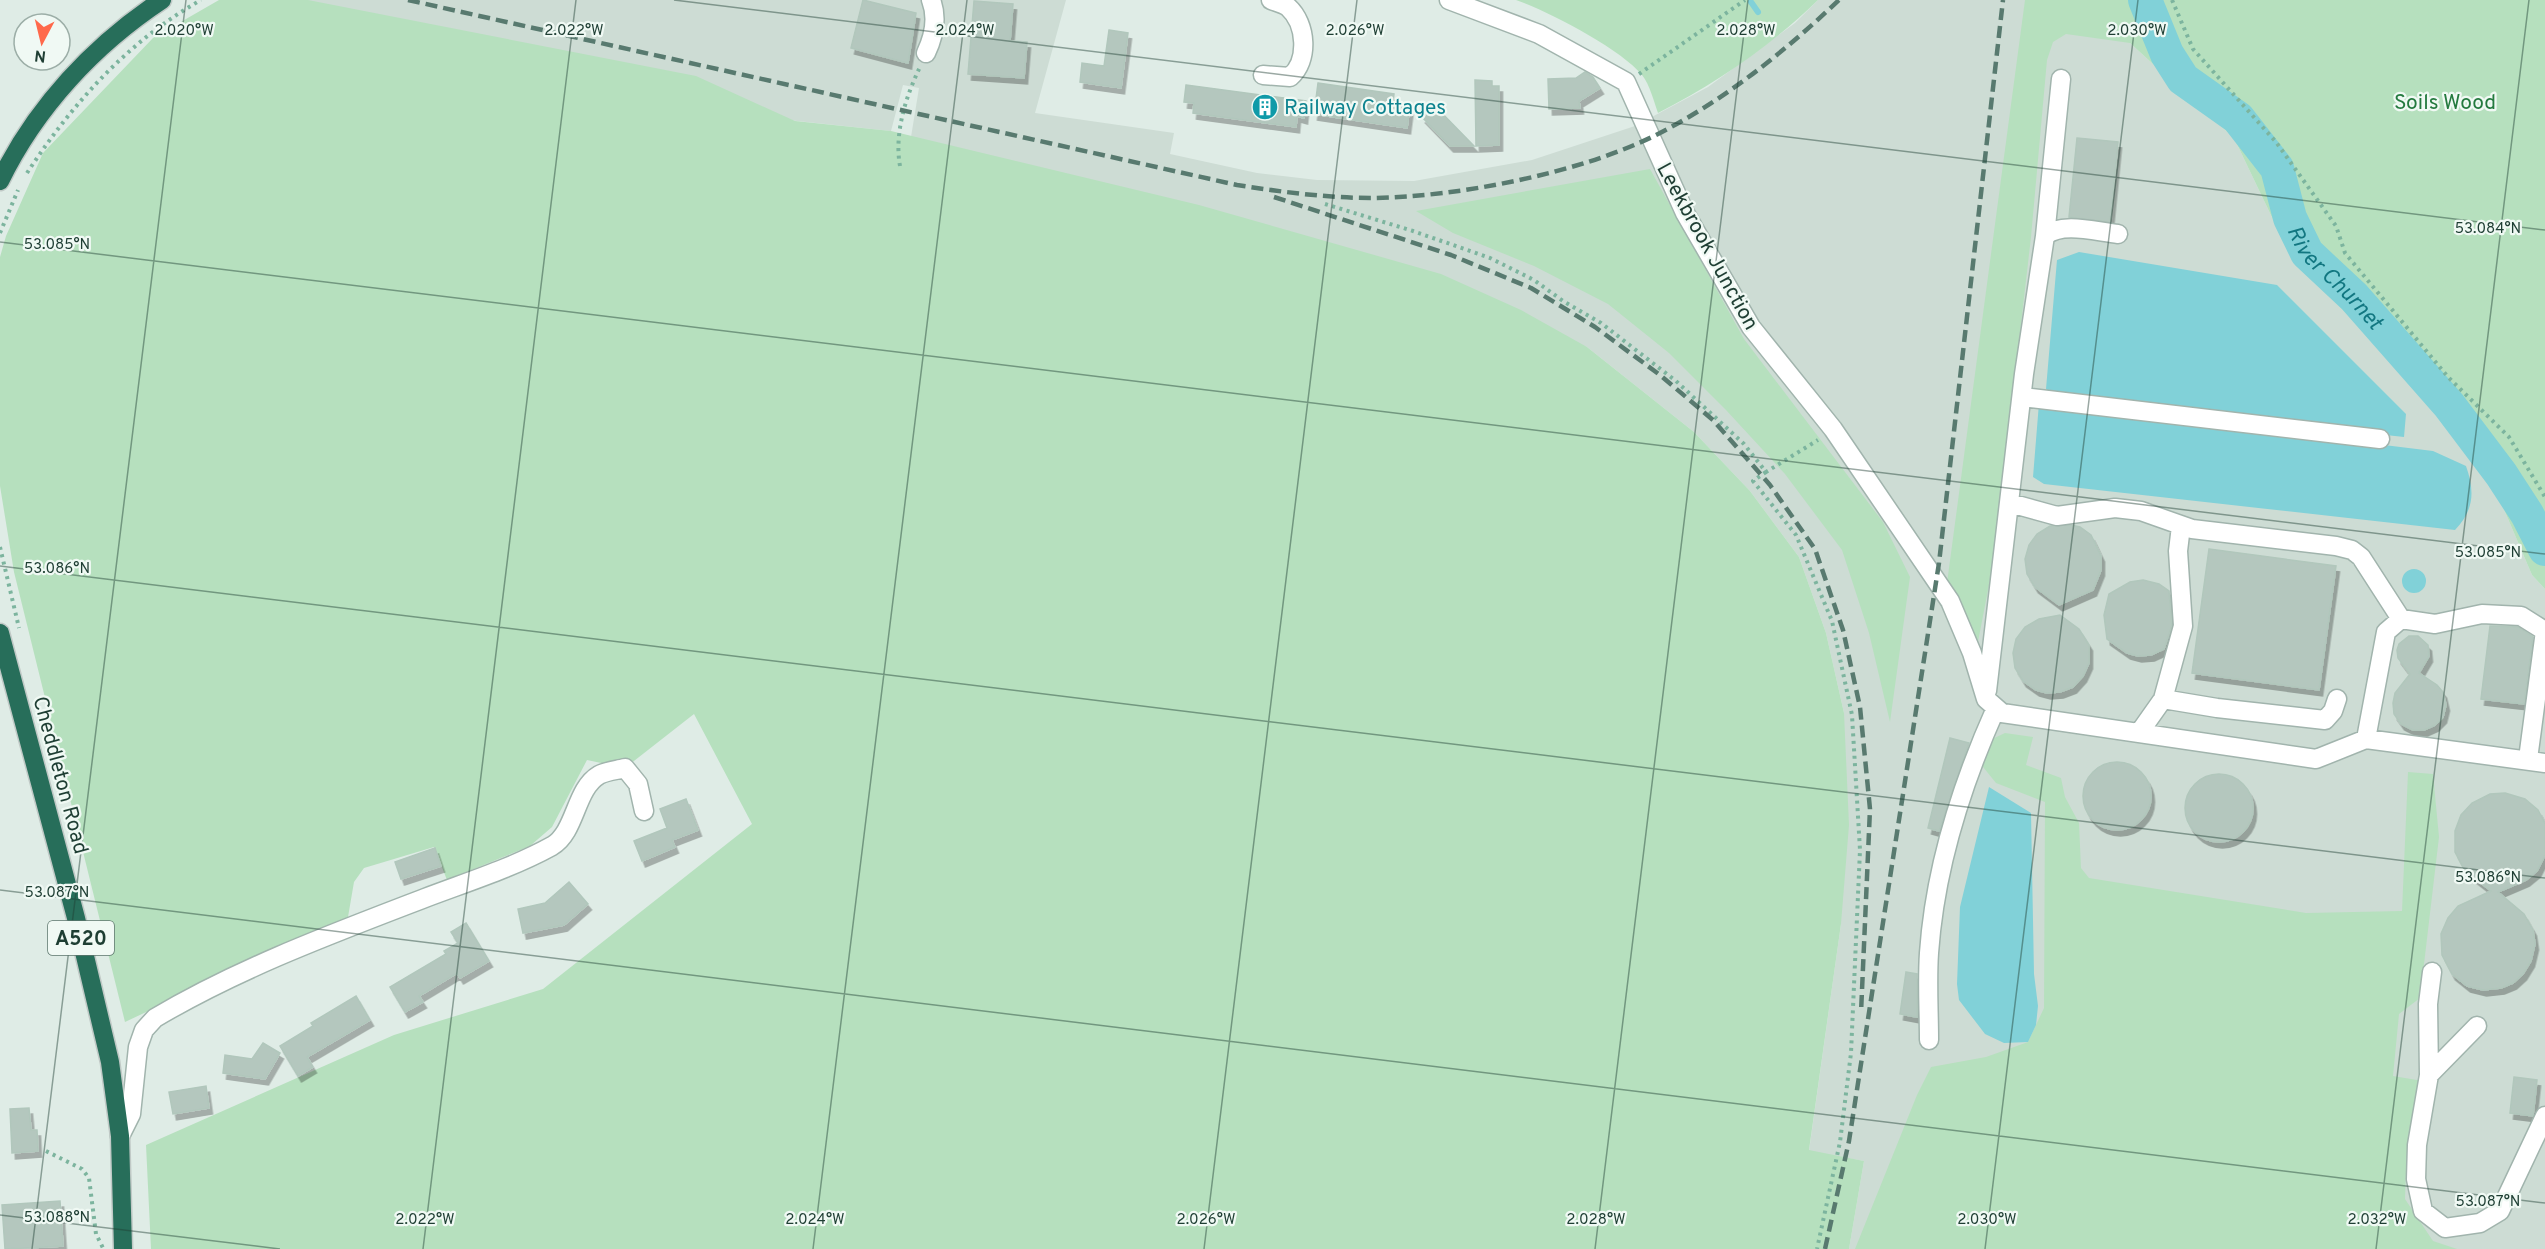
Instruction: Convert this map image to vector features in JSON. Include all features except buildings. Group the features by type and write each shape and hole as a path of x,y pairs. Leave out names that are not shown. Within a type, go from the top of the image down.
{"highway":[{"path":"0,181 34,124 95,51 135,18 162,0"},
{"name":"Cheddleton Road","path":"0,633 79,929 110,1062 120,1136 123,1249"}],"street":[{"path":"926,53 932,40 936,12 931,0"},
{"path":"1263,75 1290,77 1302,62 1304,54 1302,33 1295,16 1288,7 1271,0"},
{"path":"1449,0 1539,34 1626,82"},
{"path":"1929,1040 1929,953 1934,906 1945,846 1991,704 2010,503 2022,397 2045,236 2061,79"},
{"name":"Leekbrook Junction","path":"1626,82 1685,213 1751,327 1833,429 1950,601 1991,704"},
{"path":"2045,236 2052,230 2063,229 2118,234"},
{"path":"2022,397 2380,439"},
{"path":"2010,503 2056,516 2115,508 2141,511 2181,526 2352,550 2368,567 2401,620"},
{"path":"2139,733 2163,699 2183,626 2178,552 2181,526"},
{"path":"1991,704 2002,713 2316,759 2366,739 2536,761 2545,631 2521,616 2482,614 2435,624 2401,620 2386,632 2366,739"},
{"path":"2163,699 2217,708 2325,720 2333,711 2337,699"},
{"path":"120,1136 131,1114 138,1047 144,1030 155,1018 268,962 518,862 555,844 570,824 581,797 598,775 626,768 638,784 644,811"},
{"path":"2432,972 2428,1004 2429,1075 2417,1145 2416,1179 2423,1211 2445,1228 2480,1223 2500,1210 2545,1116"},
{"path":"2429,1075 2477,1026"}],"path":[{"path":"26,175 50,138 109,69 154,31 201,0"},
{"path":"1626,82 1745,0"},
{"path":"2172,0 2193,49 2276,142 2336,226 2345,253 2448,377 2509,437 2545,497"},
{"path":"900,166 897,151 907,93 926,53"},
{"path":"0,233 20,184"},
{"path":"1325,204 1479,254 1534,280 1563,301 1601,323 1676,381 1744,444 1766,472"},
{"path":"1817,1249 1840,1142 1851,1053 1860,850 1853,726 1832,621 1796,536 1753,481 1833,429"},
{"path":"46,1151 82,1169 89,1179 96,1234 104,1249"}],"shaded area":[{"path":"233,0 1066,0 1035,113 1174,133 1170,154 1257,173 1317,180 1414,181 1532,160 1635,126 1708,87 1795,23 1818,0 2105,0 2130,43 2234,138 2290,255 2479,451 2532,575 2545,589 2545,1249 1849,1249 1864,1161 1809,1151 1841,924 1844,713 1826,633 1799,557 1750,491 1694,432 1587,347 968,152 911,137 919,88 903,85 891,131 638,104"}],"green space":[{"path":"219,0 308,0 696,76 795,121 891,131 1199,205 1441,274 1521,310 1587,347 1694,432 1750,491 1799,557 1826,633 1844,713 1849,825 1841,924 1809,1150 1864,1161 1849,1249 151,1249 146,1145 394,1035 543,989 752,824 694,714 625,768 587,760 552,827 530,846 447,880 434,847 364,868 354,882 348,917 125,1022 14,572 0,486 0,257 6,236 43,153 153,38"},
{"path":"1516,0 1818,0 1762,48 1701,89 1658,113 1647,84 1632,65 1583,32"},
{"name":"Soils Wood","path":"2025,0 2545,0 2545,589 2532,575 2479,451 2290,255 2234,138 2130,43 2066,34 2053,42 2047,60 2031,237 1994,559 1977,647 1947,583"},
{"path":"1650,169 1744,339 1883,522 1910,577 1890,722 1869,633 1842,550 1785,474 1726,410 1669,353 1608,304 1534,266 1453,233 1416,211"},
{"path":"2005,733 2033,737 2026,765 2061,778 2065,797 2079,823 2081,868 2089,878 2306,913 2402,911 2408,772 2433,774 2439,837 2420,998 2399,1014 2393,1076 2423,1081 2406,1170 2405,1199 2433,1241 2457,1249 1855,1249 1917,1095 1931,1067 1986,1057 2028,1042 2044,1008 2045,802 1996,783 1979,762 1988,741"}],"water":[{"path":"2079,252 2277,285 2406,414 2404,437 2057,399 2046,389 2057,260"},
{"path":"2039,403 2433,451 2466,466 2471,484 2471,500 2466,515 2455,530 2044,484 2033,477"},
{"path":"2414,569 2422,573 2426,581 2422,589 2414,593 2406,589 2402,581 2406,573"},
{"path":"1989,787 2031,813 2034,974 2038,1006 2036,1025 2028,1042 2004,1043 1985,1034 1959,1000 1957,984 1960,907"}],"waterway":[{"name":"River Churnet","path":"2145,0 2167,54 2183,79 2238,118 2277,168 2290,218 2307,253 2354,297 2449,405 2501,474 2527,514 2545,549"},
{"path":"1751,2 1758,12"}],"railway":[{"path":"408,0 1237,185 1304,194 1372,198 1406,197 1480,188 1556,171 1627,148 1658,134 1731,90 1797,38 1839,0"},
{"path":"1825,1249 1849,1141 1939,563 2003,0"},
{"path":"1274,197 1451,255 1531,288 1595,327 1660,375 1713,420 1770,485 1815,549 1843,630 1860,707 1870,809 1861,1013"}],"place":[{"name":"Railway Cottages","path":"1265,107"}]}
